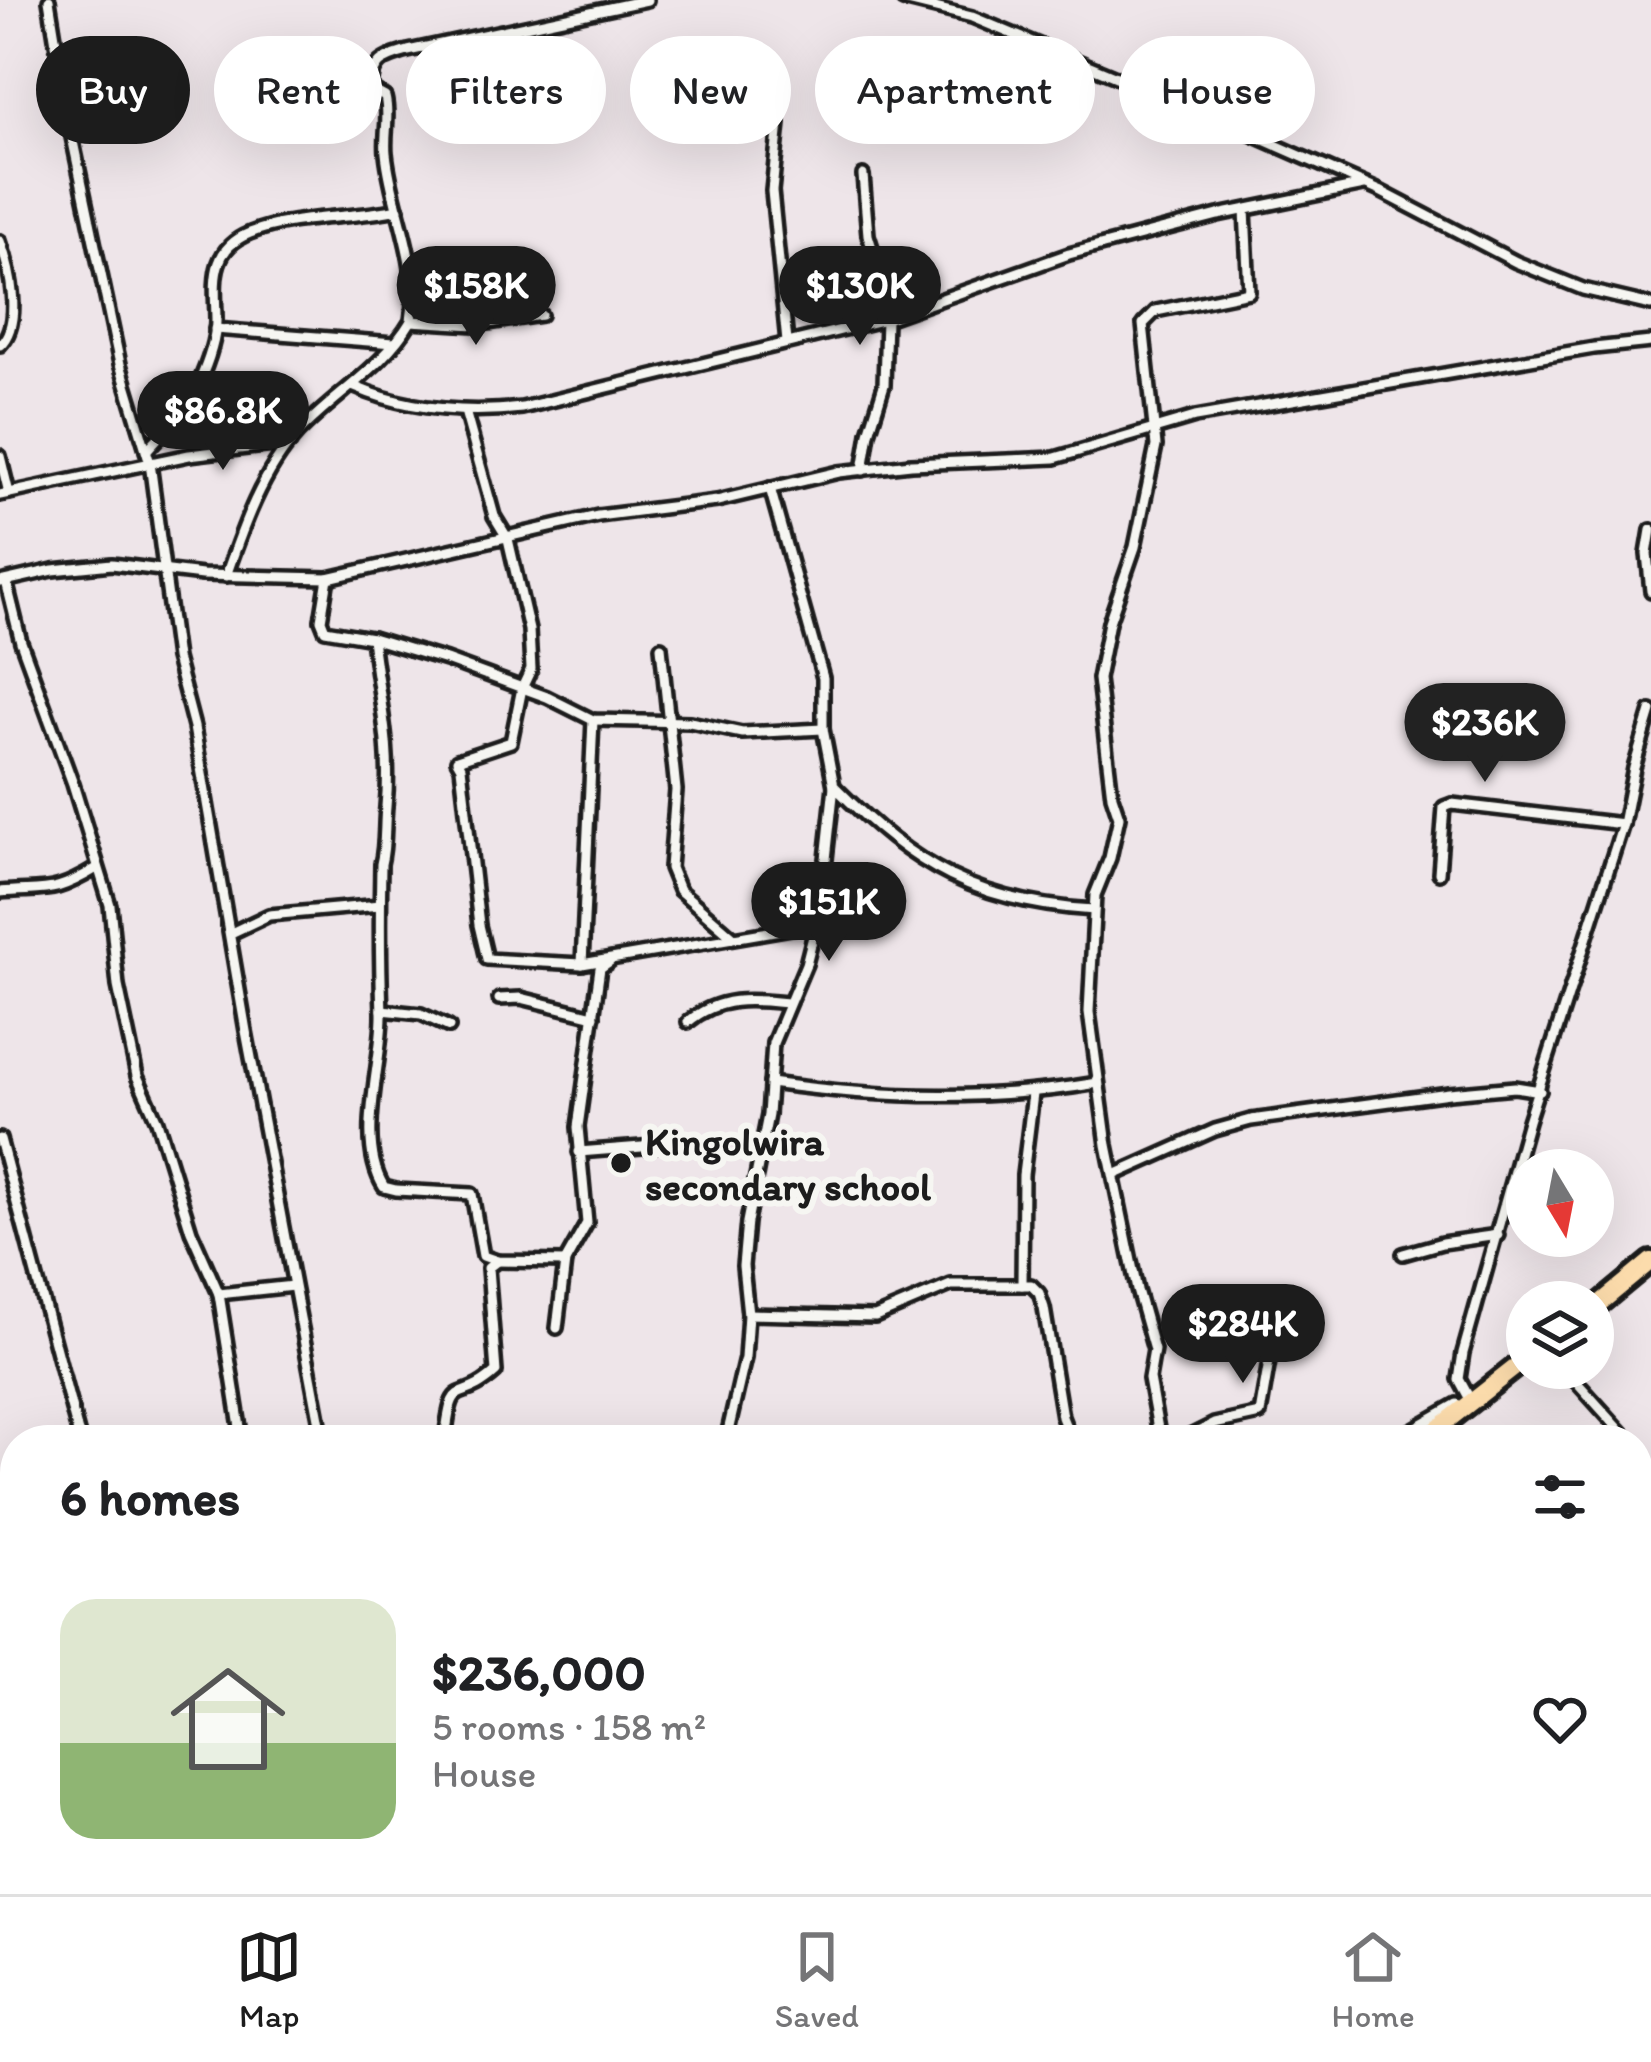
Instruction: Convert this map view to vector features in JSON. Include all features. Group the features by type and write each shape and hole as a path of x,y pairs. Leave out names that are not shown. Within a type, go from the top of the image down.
{"highway":[{"path":"1614,1292 1651,1261"},
{"path":"1441,1425 1506,1374"}],"street":[{"path":"49,0 68,118 121,364 148,457 176,658 194,727 320,1425"},
{"path":"226,576 257,497 290,442 355,387 411,321 411,257 386,149 389,111 385,97 372,90 371,72 377,62 408,51 647,0"},
{"path":"903,0 972,17 1364,184 1516,262 1582,289 1651,305"},
{"path":"777,144 772,190 787,342"},
{"path":"863,175 868,235 883,280 886,319 884,385 868,433 863,470"},
{"path":"355,387 384,399 465,411 522,408 886,319 1069,254 1364,184"},
{"path":"148,457 193,393 214,329 214,280 222,257 243,236 398,209"},
{"path":"1158,1425 1150,1379 1154,1350 1114,1175 1089,1012 1094,910 1119,817 1112,796 1098,679 1109,622 1150,485 1156,426 1143,324 1156,310 1249,292 1245,210"},
{"path":"0,241 11,272 13,328 0,345"},
{"path":"411,321 475,326 541,315"},
{"path":"214,329 394,343"},
{"path":"240,1425 219,1294 191,1231 158,1120 137,1076 118,986 110,904 74,784 3,582 53,570 112,564 226,576 328,578 598,517 717,500 863,470 1055,458 1156,426 1334,391 1651,342"},
{"path":"465,411 494,516 508,538 532,653 511,742 457,760 483,948 490,960 582,964 815,924"},
{"path":"0,456 4,494 148,457 290,442"},
{"path":"730,1425 748,1314 743,1266 747,1222 769,1115 773,1043 800,981 825,884 834,786 823,729 823,678 770,488"},
{"path":"1651,530 1647,554 1651,591"},
{"path":"328,578 321,620 325,630 372,638 522,688 592,719 689,722 742,733 823,729"},
{"path":"372,638 391,774 380,905 382,1010 372,1121 378,1178 384,1187 396,1190 472,1194 483,1256 497,1261 565,1262"},
{"path":"661,647 676,790 670,868 679,890 733,937"},
{"path":"1423,1425 1470,1401 1458,1372 1623,824 1651,711"},
{"path":"582,964 592,719"},
{"path":"834,786 867,819 941,874 1016,898 1094,910"},
{"path":"1439,873 1444,807 1452,804 1623,824"},
{"path":"0,892 45,892 71,884 97,868"},
{"path":"231,933 269,915 380,905"},
{"path":"557,1328 565,1262 587,1222 578,1127 600,968 614,958"},
{"path":"499,999 521,998 594,1016"},
{"path":"688,1022 704,1009 727,1001 788,1003"},
{"path":"382,1010 421,1013 449,1028"},
{"path":"770,1083 810,1089 1033,1094 1098,1083"},
{"path":"1114,1175 1216,1130 1251,1120 1449,1093 1515,1087 1540,1091"},
{"path":"1022,1285 1023,1175 1033,1094"},
{"path":"0,1138 76,1425"},
{"path":"579,1152 654,1146"},
{"path":"1403,1254 1498,1235"},
{"path":"446,1425 452,1397 496,1372 488,1268 497,1261"},
{"path":"219,1294 293,1286"},
{"path":"748,1314 875,1317 951,1286 1036,1288 1065,1425"},
{"path":"1212,1425 1260,1414 1279,1309"},
{"path":"1583,1389 1615,1425"}],"place":[{"name":"Kingolwira secondary school","path":"621,1163"}]}
